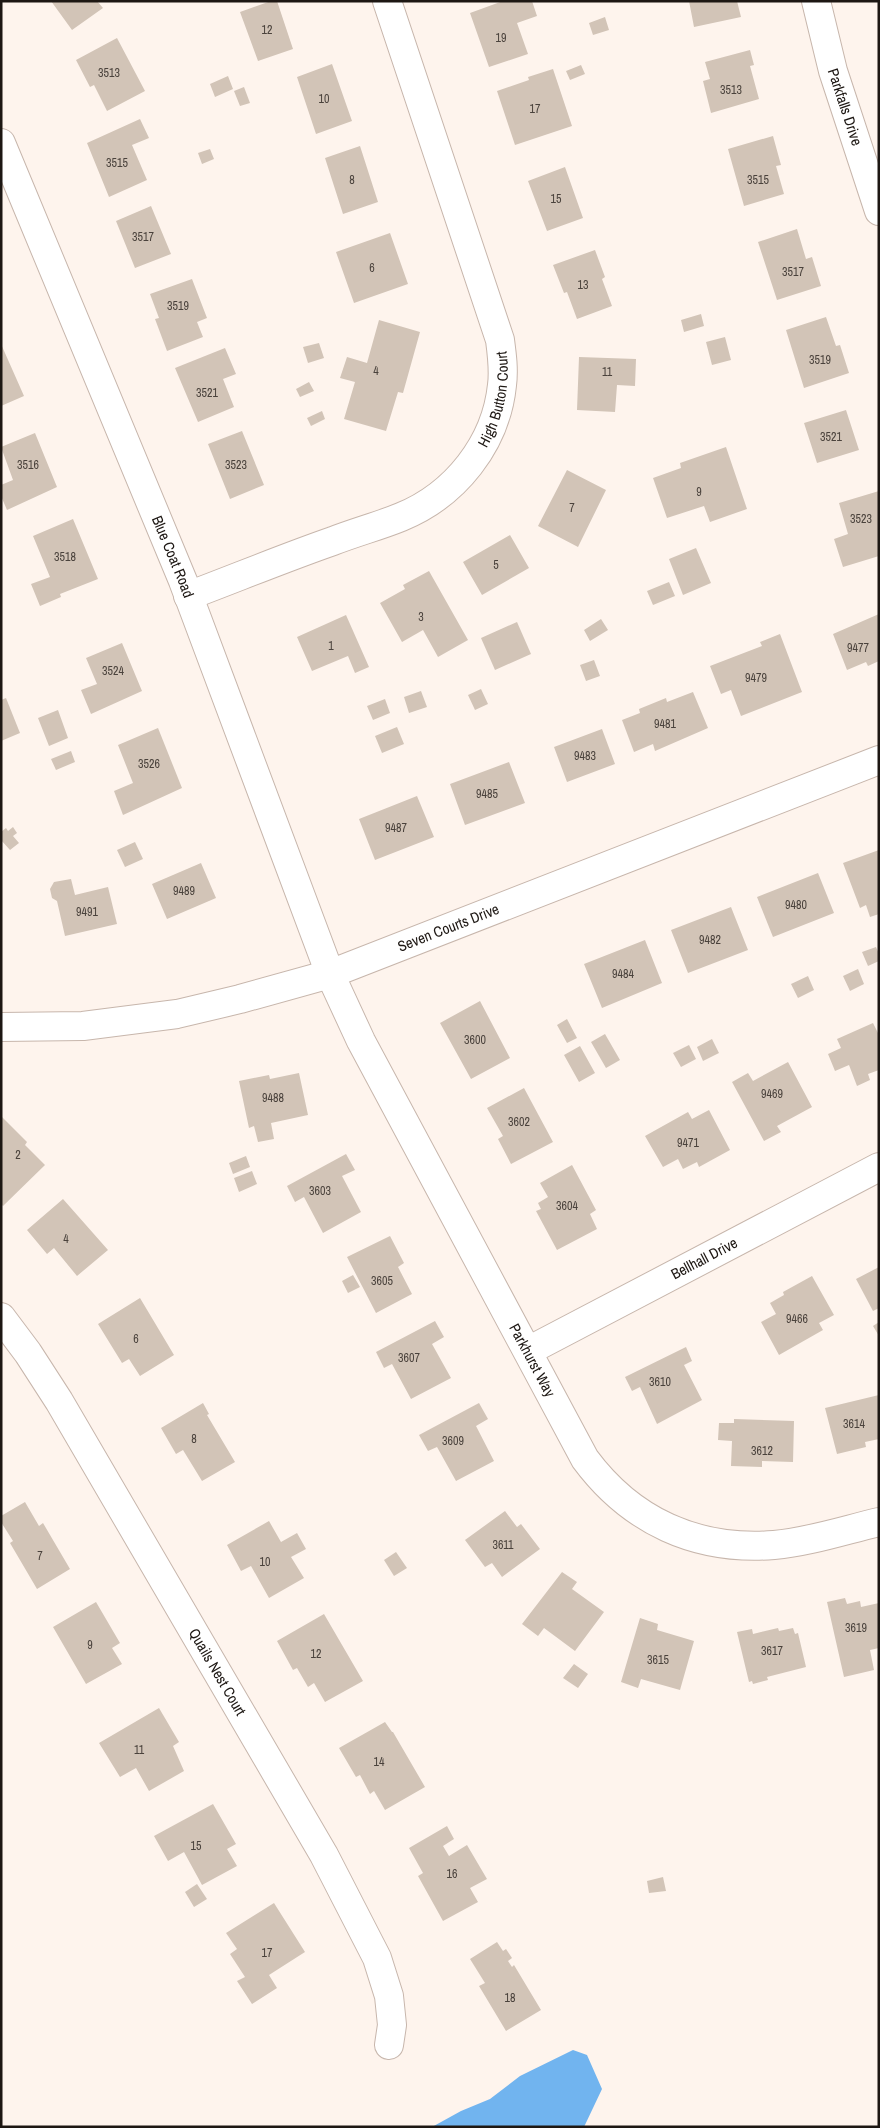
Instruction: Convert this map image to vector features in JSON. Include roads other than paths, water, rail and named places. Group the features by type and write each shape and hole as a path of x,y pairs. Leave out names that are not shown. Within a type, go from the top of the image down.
{"street":[{"name":"High Button Court","path":"188,596 402,517 427,504 447,491 466,471 481,448 497,408 502,386 503,362 500,340 387,1"},
{"name":"Parkfalls Drive","path":"816,1 833,71 879,211"},
{"name":"Blue Coat Road","path":"1,143 188,596 330,974"},
{"name":"Seven Courts Drive","path":"1,1027 83,1026 177,1014 240,1000 330,974 879,760"},
{"name":"Parkhurst Way","path":"330,974 361,1041 585,1458 602,1482 622,1500 673,1530 706,1541 743,1546 775,1545 879,1522"},
{"name":"Bellhall Drive","path":"528,1351 879,1167"},
{"name":"Quails Nest Court","path":"1,1317 28,1353 59,1401 324,1855 377,1958 389,1996 392,2025 389,2045"}],"water":[{"path":"573,2050 587,2055 602,2089 584,2127 432,2127 461,2111 490,2099 520,2076"}]}
